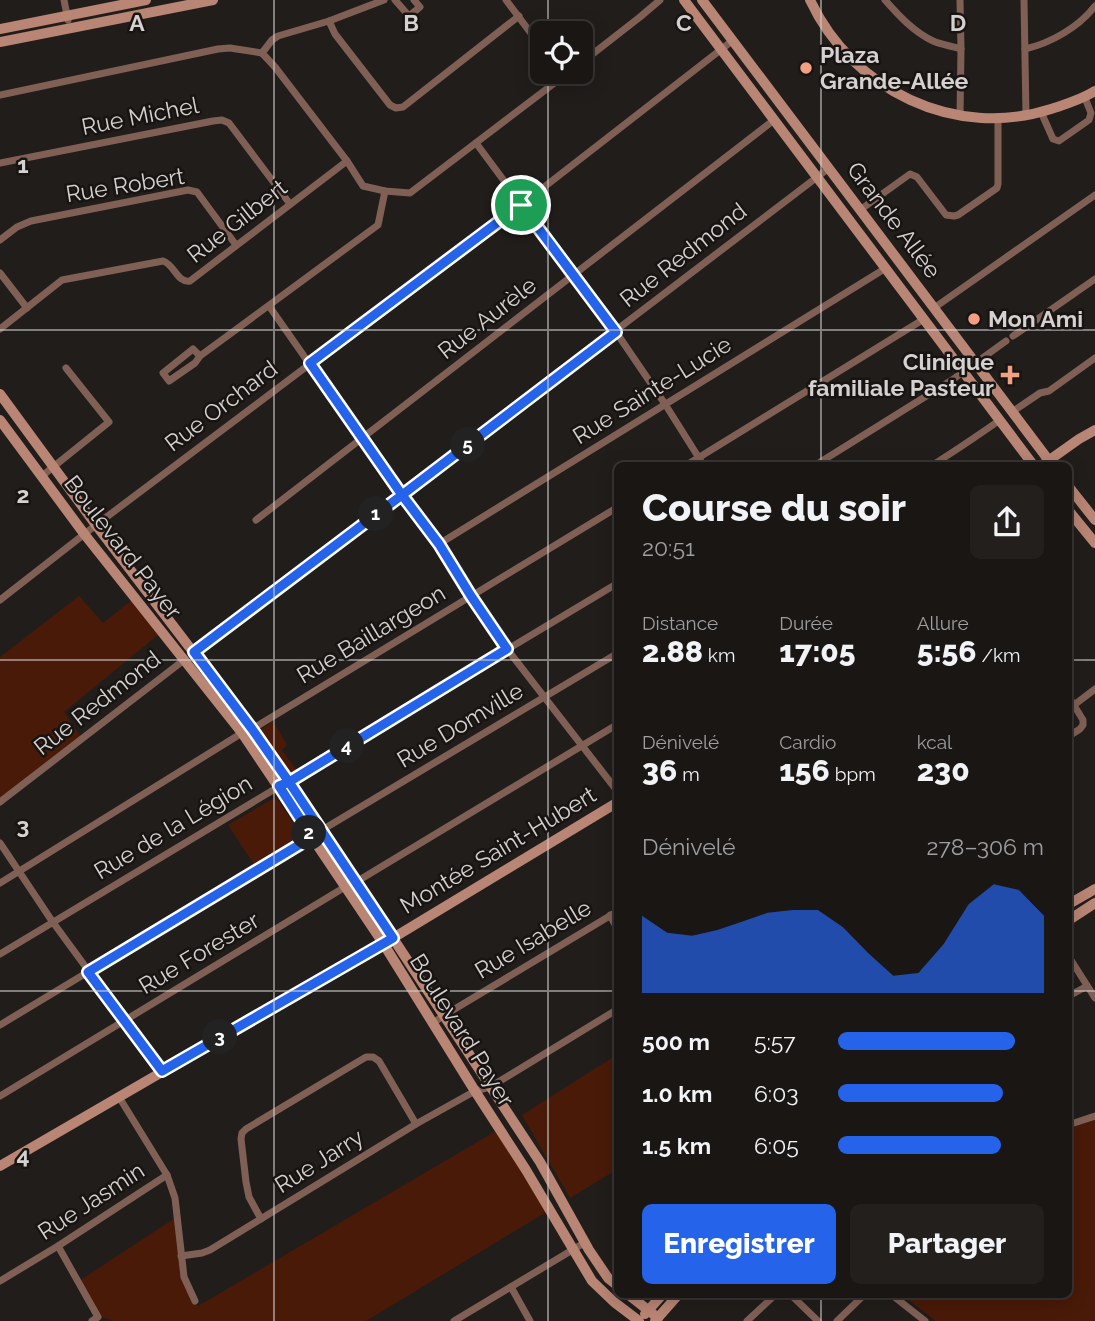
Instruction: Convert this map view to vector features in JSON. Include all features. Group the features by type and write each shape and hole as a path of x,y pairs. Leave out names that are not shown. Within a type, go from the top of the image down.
{"street":[{"path":"64,0 70,28"},
{"path":"0,29 146,0"},
{"path":"0,42 214,0"},
{"path":"261,52 278,36 329,21 384,0"},
{"path":"395,0 409,16 420,7 414,0"},
{"path":"506,0 530,31"},
{"path":"593,54 660,0"},
{"name":"Grande Allée","path":"684,0 1031,462"},
{"name":"Grande Allée","path":"702,0 1012,412 1047,462"},
{"path":"810,0 835,41 853,61 891,91 913,102 960,116 998,118 1041,112 1084,98 1095,91"},
{"path":"885,0 898,16 914,29 934,41 961,49"},
{"path":"960,0 960,116"},
{"path":"1024,0 1026,115"},
{"path":"133,1 134,15"},
{"path":"1025,49 1043,44 1073,27 1095,6"},
{"path":"329,21 335,34 396,108 403,107 519,16"},
{"name":"Rue Orchard","path":"0,600 733,41"},
{"path":"0,94 218,49 261,52 347,161 363,186 410,193 550,84"},
{"path":"1041,112 1054,139 1059,141 1089,120 1091,113 1084,98"},
{"path":"860,210 905,176 912,174 946,215 958,215 997,188 998,118"},
{"name":"Rue Michel","path":"0,163 222,120 229,123 290,204"},
{"name":"Rue Aurèle","path":"256,520 775,120"},
{"path":"475,143 616,332 666,404 701,462"},
{"name":"Rue Gilbert","path":"0,329 62,280 163,261 169,263 185,282 190,281 347,161"},
{"name":"Rue Redmond","path":"194,652 829,168"},
{"name":"Rue Robert","path":"0,240 17,227 32,221 188,190 197,192 236,246"},
{"path":"200,356 192,349 163,373 169,382 195,363 200,356 378,225 385,191"},
{"path":"934,308 1095,195"},
{"name":"Rue Sainte-Lucie","path":"439,544 886,268"},
{"path":"0,273 27,308"},
{"path":"820,462 964,372 1095,279"},
{"path":"269,306 439,544 507,649 614,787"},
{"path":"691,462 924,319"},
{"path":"1012,412 1040,393 1049,391 1095,358"},
{"path":"42,476 109,422 66,368"},
{"name":"Boulevard Payer","path":"0,394 194,652 284,784 322,830 356,882 432,1024 527,1170 592,1281 640,1321"},
{"name":"Boulevard Payer","path":"0,420 85,535 184,660 247,731"},
{"path":"937,462 1000,420"},
{"path":"1050,462 1095,430"},
{"path":"1072,490 1093,513 1073,523 1095,543"},
{"name":"Rue Baillargeon","path":"0,883 614,509"},
{"name":"Rue de la Légion","path":"0,954 614,585"},
{"name":"Rue Domville","path":"322,830 614,655"},
{"name":"Rue Redmond","path":"0,802 184,660"},
{"path":"1074,705 1095,689"},
{"path":"1072,702 1083,720 1080,729 1072,734"},
{"path":"356,882 614,726"},
{"name":"Boulevard Payer","path":"284,784 312,837 345,887 388,940 443,1016 540,1162 584,1243 614,1283"},
{"name":"Montée Saint-Hubert","path":"0,1166 388,940 614,804"},
{"path":"0,1025 312,837"},
{"path":"0,843 88,972 162,1071"},
{"name":"Rue Forester","path":"0,1096 345,887"},
{"path":"1072,902 1095,889"},
{"path":"1072,918 1095,903"},
{"name":"Rue Isabelle","path":"432,1024 614,913"},
{"path":"1072,962 1095,998"},
{"path":"1072,994 1087,986"},
{"name":"Rue Jarry","path":"181,1256 210,1250 416,1124 475,1091 490,1087 614,1011"},
{"path":"261,1219 246,1182 241,1139 246,1129 366,1057 379,1061 416,1124"},
{"path":"119,1097 167,1175 175,1198 184,1277 195,1301"},
{"path":"1072,1123 1095,1116"},
{"name":"Rue Jasmin","path":"0,1281 167,1175"},
{"path":"454,1321 584,1243"},
{"path":"58,1246 98,1317 92,1321"},
{"path":"511,1287 530,1321"},
{"path":"633,1298 656,1319 675,1298"},
{"path":"640,1321 659,1298"},
{"path":"747,1321 772,1298"},
{"path":"794,1298 818,1321"},
{"path":"837,1321 861,1298"},
{"path":"896,1298 925,1321"}],"shaded area":[{"path":"79,596 103,623 132,600 158,635 64,712 83,740 0,803 0,657"},
{"path":"273,721 287,745 282,750 297,771 292,775 260,730"},
{"path":"276,797 302,836 255,866 228,825"},
{"path":"614,1057 614,1171 570,1198 522,1115"},
{"path":"1095,1119 1095,1321 936,1321 906,1298 1072,1298 1072,1128"},
{"path":"496,1131 548,1211 366,1321 114,1321 99,1316 79,1281 175,1218 188,1292 198,1306"}],"place":[{"name":"Plaza Grande-Allée","path":"806,68"},
{"name":"Mon Ami","path":"974,319"},
{"name":"Clinique familiale Pasteur","path":"1010,375"}],"route":[{"path":"521,205 310,363 402,495 194,652 289,782 279,786 312,837 88,972 162,1071 393,938 289,782 507,649 439,544 402,495 616,332 521,205"}]}
